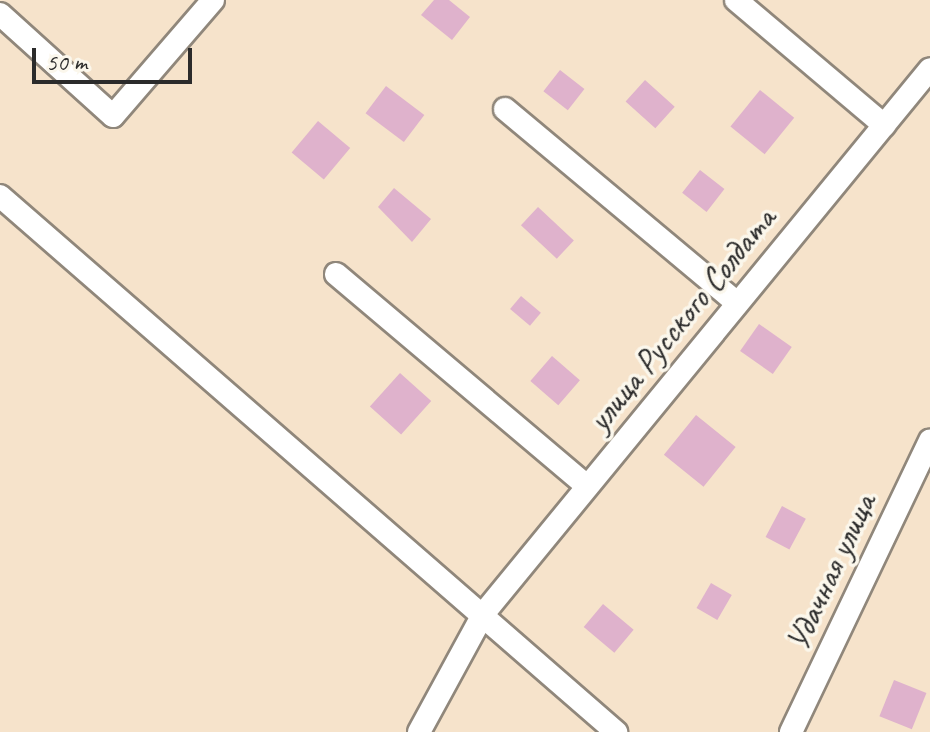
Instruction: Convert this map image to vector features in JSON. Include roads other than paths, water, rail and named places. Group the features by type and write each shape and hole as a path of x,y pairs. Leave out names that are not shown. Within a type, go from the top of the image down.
{"street":[{"path":"0,14 113,116 213,0"},
{"path":"736,0 884,125"},
{"name":"улица Русского Солдата","path":"419,732 484,613 930,69"},
{"path":"505,109 737,303"},
{"path":"0,196 484,613 616,732"},
{"path":"336,274 587,486"},
{"name":"Удачная улица","path":"791,732 930,440"}]}
